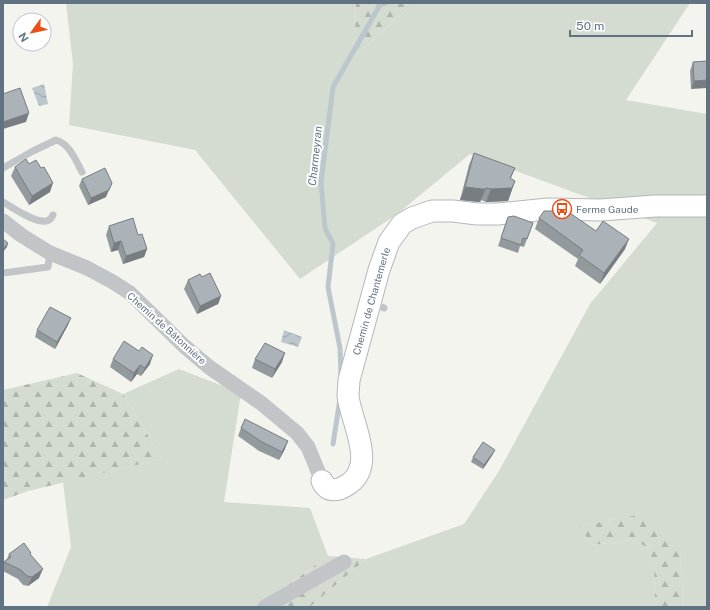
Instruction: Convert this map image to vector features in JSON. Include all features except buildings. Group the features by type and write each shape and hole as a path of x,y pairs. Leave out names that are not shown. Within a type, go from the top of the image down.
{"street":[{"name":"Chemin de Chantemerle","path":"322,481 325,487 331,490 340,489 355,479 360,472 362,460 361,449 348,395 349,380 377,305 379,270 389,242 402,224 412,218 432,212 454,211 477,214 498,214 548,209 601,210 654,206 707,206"},
{"name":"Chemin de Bâtonnière","path":"3,221 21,235 50,253 86,268 114,282 130,293 183,345 209,367 261,403 297,433 308,447 322,481"},
{"path":"265,607 344,562"}],"lane":[{"path":"3,168 38,148 56,140 62,142 69,149 82,172"},
{"path":"3,202 24,215 36,220 48,220 53,215"},
{"path":"3,273 48,267 50,253"}],"green space":[{"path":"66,3 356,3 354,57 414,3 690,3 626,100 707,114 707,607 684,607 680,555 638,515 580,526 592,545 632,540 647,547 654,563 655,607 310,607 366,559 464,524 499,471 590,304 657,223 470,154 396,215 300,279 195,150 69,125 73,64"},
{"path":"356,3 414,3 354,57"},
{"path":"179,369 241,393 224,502 310,508 328,556 277,593 271,607 47,607 71,547 63,482 162,459 123,394"},
{"path":"77,373 123,394 162,459 28,491 3,500 3,390"},
{"path":"638,515 664,529 680,555 684,607 655,607 654,563 647,547 632,540 592,545 579,526"},
{"path":"328,556 366,559 310,607 271,607 277,593"}],"water":[{"path":"44,84 48,104 39,106 32,88"},
{"path":"284,330 302,337 298,347 281,342"}],"waterway":[{"name":"Charmeyran","path":"341,375 340,348 328,287 333,244 325,228 321,182 333,87 380,5 386,3"},
{"name":"Charmeyran","path":"333,444 340,399"}],"place":[{"name":"Ferme Gaude","path":"562,209"}]}
